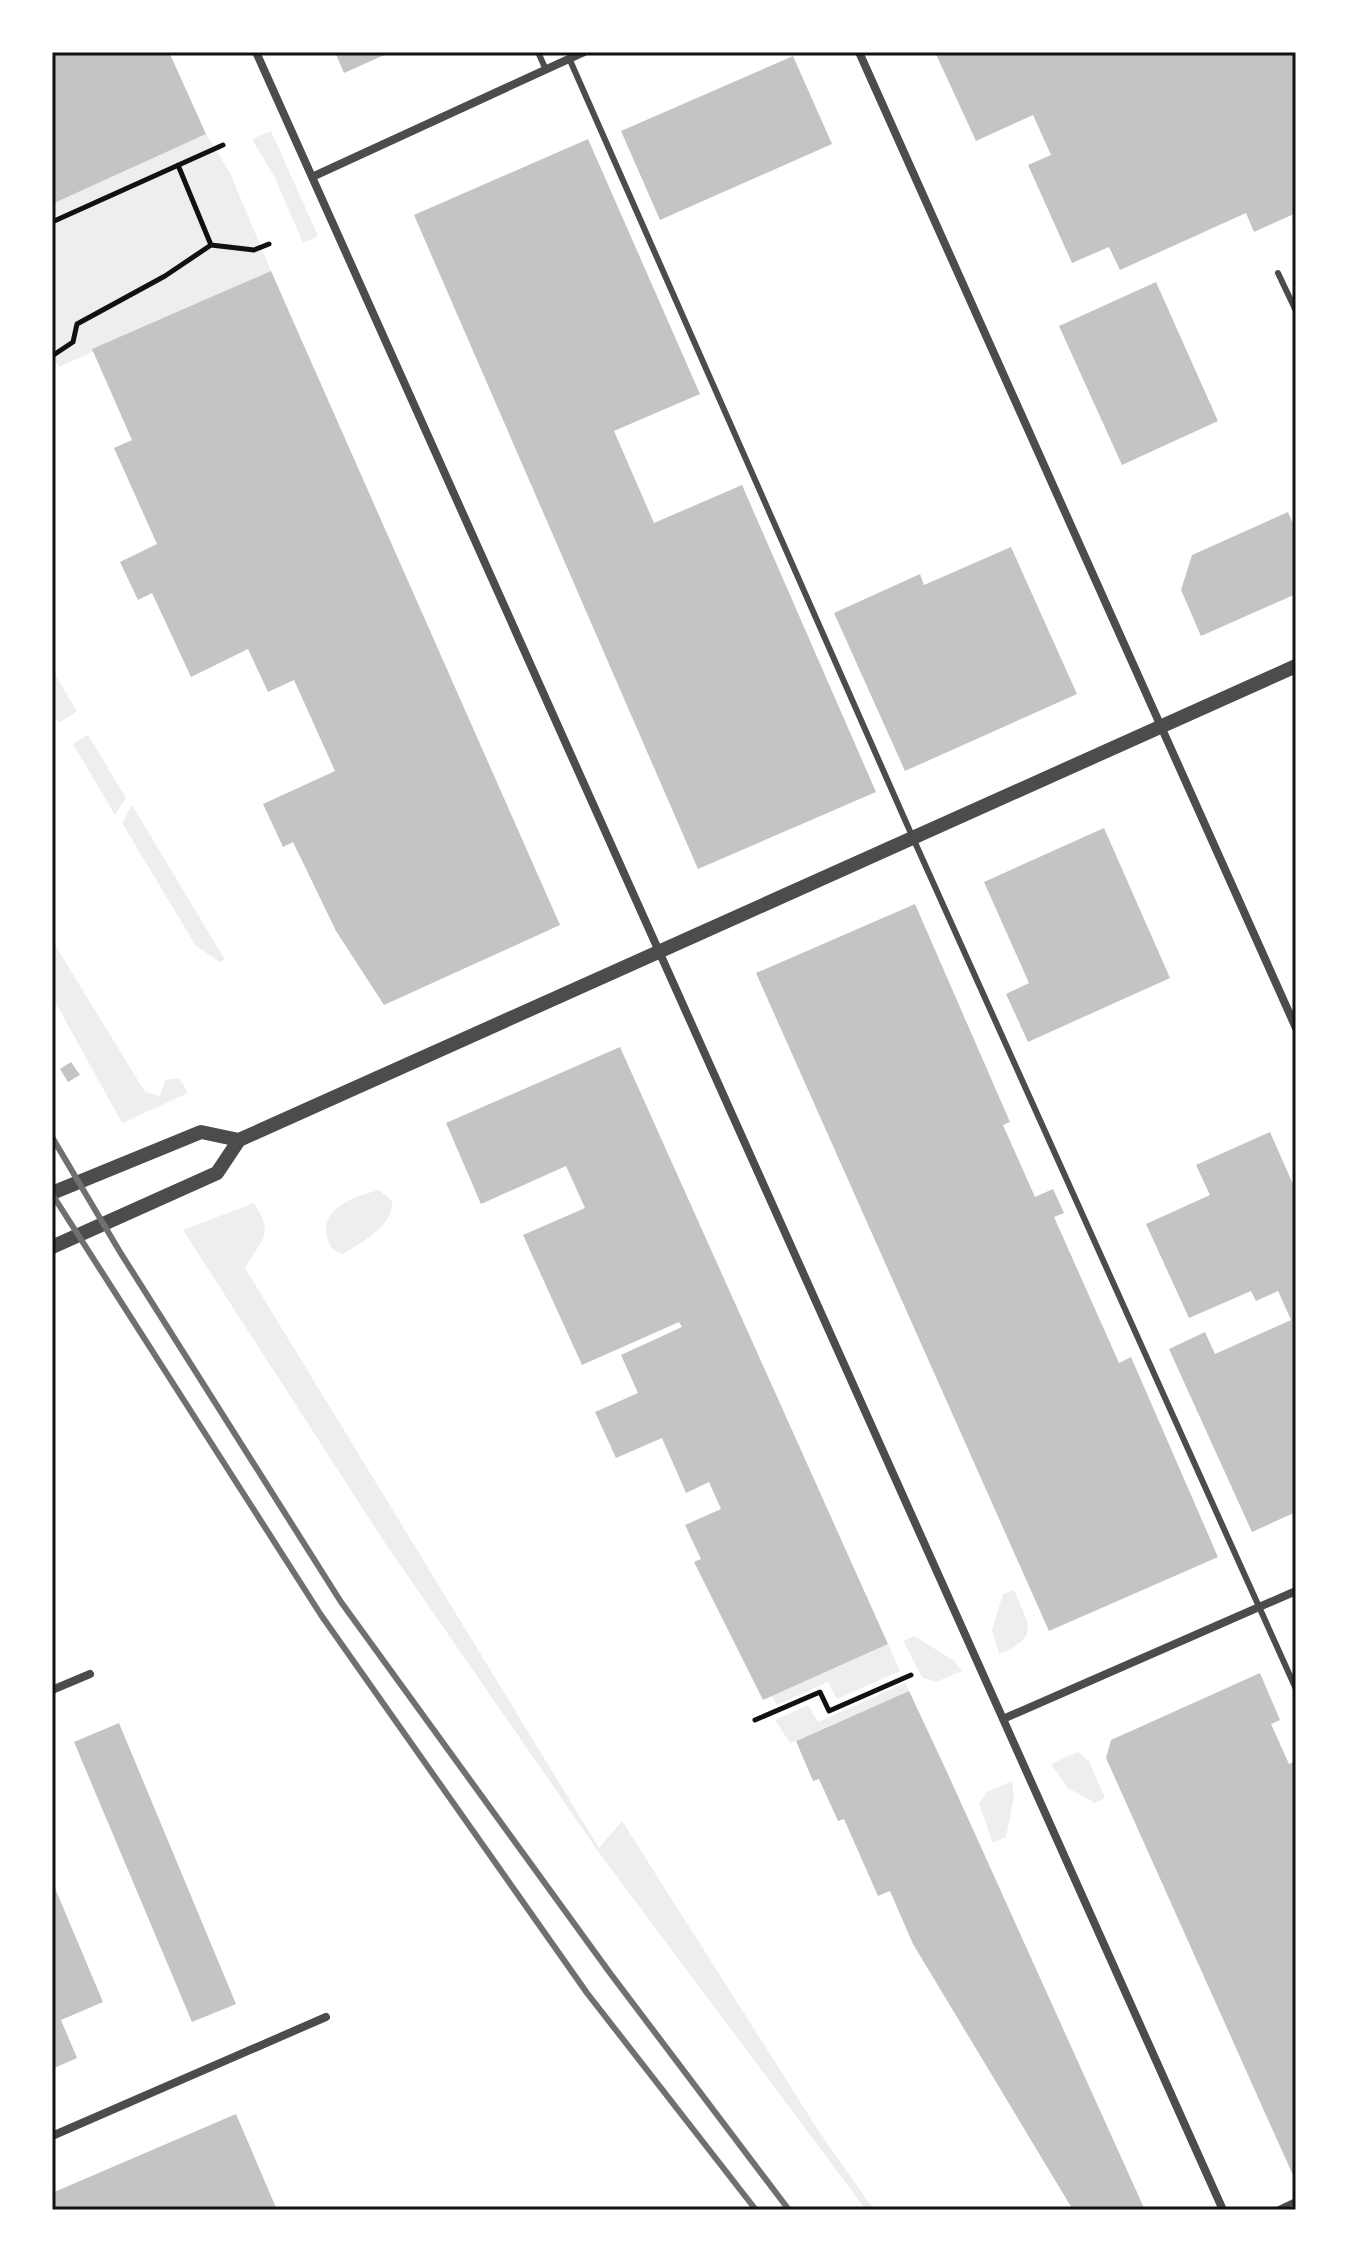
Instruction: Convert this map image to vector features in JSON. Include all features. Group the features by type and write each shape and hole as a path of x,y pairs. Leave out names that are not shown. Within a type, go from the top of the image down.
{"street":[{"path":"256,52 1223,2210"},
{"path":"312,177 584,52"},
{"path":"859,52 1296,1028"},
{"path":"52,1247 217,1173 239,1140 1296,666"},
{"path":"52,1193 201,1132 239,1140"},
{"path":"1003,1719 1296,1591"},
{"path":"52,1690 90,1674"},
{"path":"52,2136 326,2017"}],"lane":[{"path":"538,52 546,70"},
{"path":"569,58 913,838 1296,1689"},
{"path":"1278,273 1296,311"},
{"path":"1277,2210 1296,2201"}],"path":[{"path":"52,222 223,145"},
{"path":"178,165 211,245"},
{"path":"52,356 73,342 77,324 165,276 211,245 254,250 269,244"},
{"path":"755,1720 820,1692 829,1711 911,1675"}],"shaded area":[{"path":"271,131 318,236 303,243 275,178 252,139"},
{"path":"206,134 230,173 271,271 59,367 52,356 52,204"},
{"path":"52,670 77,711 59,723 52,712"},
{"path":"88,735 126,798 115,815 73,744"},
{"path":"132,805 225,960 220,962 196,946 122,823"},
{"path":"52,940 145,1092 160,1096 165,1080 179,1078 188,1093 122,1123 52,996"},
{"path":"379,1190 392,1201 388,1218 382,1226 343,1254 334,1250 327,1237 329,1218 342,1204"},
{"path":"254,1203 265,1230 261,1243 245,1268 599,1848 622,1821 820,2133 874,2210 866,2210 600,1854 383,1540 183,1230"},
{"path":"1014,1590 1028,1629 1021,1641 999,1654 992,1630 1003,1594"},
{"path":"914,1636 953,1660 962,1671 936,1682 922,1677 903,1641"},
{"path":"888,1644 900,1671 837,1699 828,1682 777,1705 772,1696"},
{"path":"905,1683 909,1691 790,1743 775,1720 808,1705 818,1722"},
{"path":"1078,1752 1089,1761 1105,1798 1095,1803 1068,1788 1051,1764"},
{"path":"1012,1781 1014,1797 1006,1837 993,1843 979,1804 987,1792"}],"building":[{"path":"52,52 169,52 206,134 52,204"},
{"path":"335,52 391,52 344,73"},
{"path":"935,52 1296,52 1296,213 1254,232 1246,213 1120,270 1109,247 1072,263 1028,165 1051,155 1033,115 976,141"},
{"path":"793,56 832,144 660,220 621,131"},
{"path":"588,139 700,394 614,431 654,523 742,485 876,792 698,869 414,215"},
{"path":"271,271 560,925 384,1005 336,931 293,842 283,847 263,804 335,771 294,680 268,692 248,649 191,677 152,593 138,600 120,562 157,544 114,448 132,440 92,349"},
{"path":"1156,282 1218,421 1122,465 1059,326"},
{"path":"1288,512 1296,530 1296,594 1201,636 1181,590 1192,555"},
{"path":"1011,547 1077,694 905,771 834,613 920,574 924,585"},
{"path":"1104,828 1170,978 1028,1042 1006,994 1029,983 984,882"},
{"path":"915,904 1010,1122 1003,1125 1035,1197 1053,1189 1064,1213 1054,1217 1119,1363 1131,1357 1218,1557 1049,1631 756,973"},
{"path":"620,1047 888,1644 763,1700 694,1562 701,1559 685,1525 721,1509 709,1482 686,1493 662,1438 616,1458 595,1412 638,1393 621,1355 682,1327 679,1322 582,1365 523,1235 585,1208 566,1166 481,1204 446,1123"},
{"path":"71,1062 80,1075 68,1082 60,1069"},
{"path":"1270,1132 1296,1191 1296,1512 1252,1532 1169,1349 1205,1332 1215,1354 1291,1320 1278,1291 1256,1301 1251,1291 1189,1318 1146,1224 1210,1195 1196,1165"},
{"path":"1260,1673 1280,1720 1271,1724 1289,1764 1296,1761 1296,2182 1106,1758 1111,1740"},
{"path":"909,1691 1145,2210 1073,2210 913,1944 890,1891 878,1896 844,1819 838,1821 819,1779 813,1781 796,1741"},
{"path":"119,1723 236,2004 192,2022 74,1742"},
{"path":"52,1881 103,2002 61,2020 77,2058 52,2069"},
{"path":"236,2114 277,2210 52,2210 52,2193"}],"railway":[{"path":"52,1137 120,1252 341,1602 610,1973 789,2210"},
{"path":"52,1194 321,1615 587,1993 756,2210"}]}
